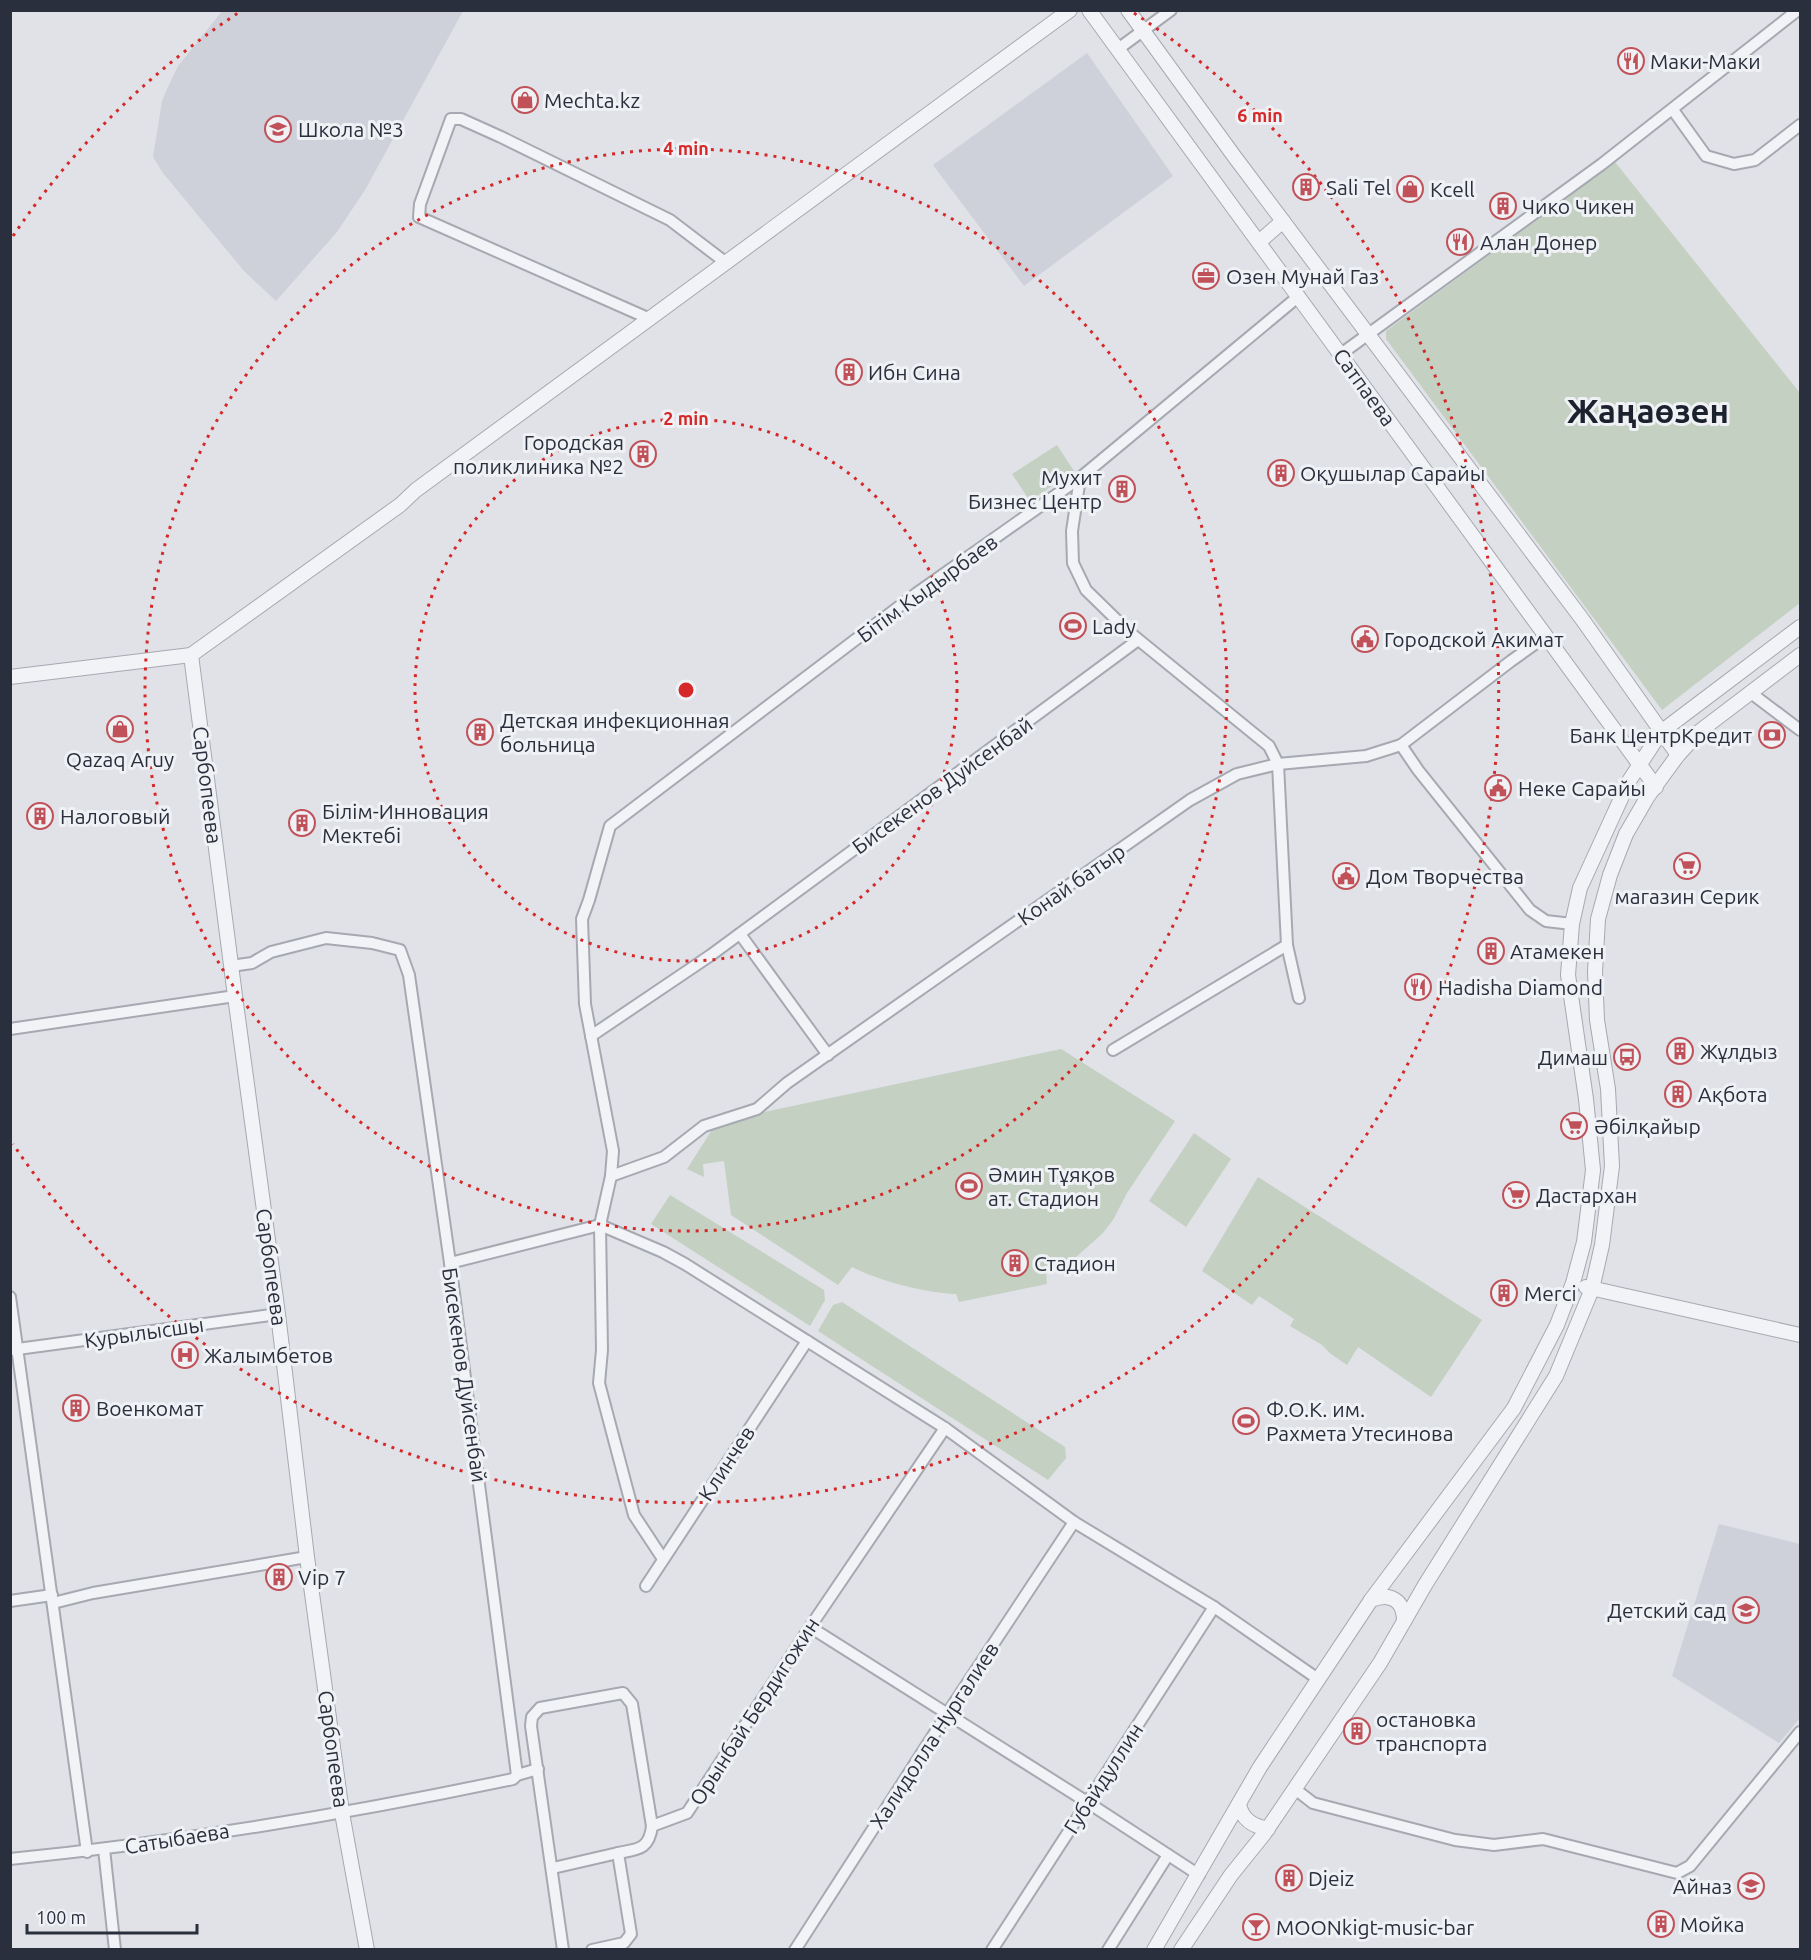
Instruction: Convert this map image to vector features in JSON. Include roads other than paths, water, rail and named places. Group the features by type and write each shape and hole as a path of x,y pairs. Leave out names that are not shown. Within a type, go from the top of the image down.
{"street":[{"path":"10,677 191,655 400,504 725,262 1070,10"},
{"name":"Сатпаева","path":"1089,10 1656,787"},
{"name":"Сатпаева","path":"1128,10 1283,221 1582,619 1678,755"},
{"path":"1118,49 1171,10"},
{"path":"1341,354 1602,164 1797,10"},
{"path":"1673,110 1706,156 1734,164 1755,160 1800,126"},
{"path":"650,319 419,217 420,204 450,119 461,118 670,220 725,262"},
{"path":"1259,242 1283,221"},
{"name":"Бiтiм Кыдырбаев","path":"663,1559 634,1515 599,1383 602,1350 600,1225 611,1176 613,1151 585,1004 582,920 590,900 610,826 917,593 1080,478 1299,296"},
{"path":"1080,478 1072,531 1072,563 1086,590 1138,640 1269,746 1278,764 1287,945 1299,998"},
{"path":"1154,1950 1260,1767 1371,1600 1514,1408 1557,1325 1573,1283 1584,1242 1593,1170 1586,1099 1568,975 1572,924 1580,888 1629,781 1661,732 1800,627"},
{"name":"Конай батыр","path":"611,1176 664,1157 704,1126 757,1109 787,1083 1190,800 1238,774 1278,764 1366,756 1401,746 1546,636"},
{"name":"Бисекенов Дуйсенбай","path":"591,1036 711,955 1138,640"},
{"name":"Сарбопеева","path":"191,655 279,1314 307,1557 342,1813 367,1950"},
{"path":"1181,1950 1380,1664 1425,1585 1556,1376 1592,1289 1602,1245 1612,1166 1608,1089 1597,1020 1595,972 1598,919 1610,875 1626,834 1648,796 1678,755 1700,731 1800,655"},
{"path":"1750,693 1800,730"},
{"path":"1401,746 1530,910 1546,921 1572,924"},
{"path":"740,934 828,1055"},
{"name":"Бисекенов Дуйсенбай","path":"231,966 252,963 271,952 326,938 372,943 400,950 409,975 450,1263 517,1775"},
{"path":"1113,1050 1287,945"},
{"path":"10,1029 235,996"},
{"path":"450,1263 600,1225 663,1252 945,1428 1074,1522 1214,1606 1318,1679"},
{"path":"1573,1283 1800,1335"},
{"path":"10,1297 14,1349 53,1599 87,1851"},
{"name":"Курылысшы","path":"14,1349 279,1314"},
{"name":"Клинчев","path":"646,1586 807,1341"},
{"name":"Орынбай Бердигожин","path":"652,1826 687,1813 945,1428"},
{"name":"Халидолла Нургалиев","path":"795,1950 1074,1522"},
{"path":"10,1601 53,1599 307,1557"},
{"path":"1371,1600 1383,1596 1394,1598 1400,1605 1404,1621"},
{"name":"Губайдуллин","path":"992,1950 1214,1606"},
{"path":"810,1627 1199,1875"},
{"path":"553,1868 641,1849 650,1839 652,1826 632,1704 623,1693 540,1708 532,1717 531,1726 563,1950"},
{"path":"1295,1789 1313,1803 1455,1840 1494,1845 1543,1839 1677,1874 1690,1866 1800,1732"},
{"name":"Сатыбаева","path":"10,1859 104,1849 342,1813 513,1779 517,1775 538,1769"},
{"path":"1239,1804 1241,1812 1248,1821 1258,1827 1268,1828"},
{"path":"104,1849 115,1950"},
{"path":"591,1950 624,1943 632,1934 618,1853"},
{"path":"1108,1950 1168,1855"}],"place":[{"name":"Маки-Маки","path":"1631,61"},
{"name":"Mechta.kz","path":"525,100"},
{"name":"Школа №3","path":"278,129"},
{"name":"Sali Tel","path":"1306,187"},
{"name":"Kcell","path":"1410,189"},
{"name":"Чико Чикен","path":"1503,206"},
{"name":"Алан Донер","path":"1460,242"},
{"name":"Озен Мунай Газ","path":"1206,276"},
{"name":"Ибн Сина","path":"849,372"},
{"name":"Городская поликлиника №2","path":"643,454"},
{"name":"Оқушылар Сарайы","path":"1281,473"},
{"name":"Мухит Бизнес Центр","path":"1122,489"},
{"name":"Lady","path":"1073,626"},
{"name":"Городской Акимат","path":"1365,639"},
{"name":"Qazaq Aruy","path":"120,729"},
{"name":"Детская инфекционная больница","path":"480,732"},
{"name":"Банк ЦентрКредит","path":"1772,735"},
{"name":"Неке Сарайы","path":"1498,788"},
{"name":"Налоговый","path":"40,816"},
{"name":"Білім-Инновация Мектебі","path":"302,823"},
{"name":"магазин Серик","path":"1687,866"},
{"name":"Дом Творчества","path":"1346,876"},
{"name":"Атамекен","path":"1491,951"},
{"name":"Hadisha Diamond","path":"1418,987"},
{"name":"Жұлдыз","path":"1680,1051"},
{"name":"Димаш","path":"1627,1057"},
{"name":"Ақбота","path":"1678,1094"},
{"name":"Әбілқайыр","path":"1574,1126"},
{"name":"Әмин Тұяқов ат. Стадион","path":"969,1186"},
{"name":"Дастархан","path":"1516,1195"},
{"name":"Стадион","path":"1015,1263"},
{"name":"Merci","path":"1504,1293"},
{"name":"Жалымбетов","path":"185,1355"},
{"name":"Военкомат","path":"76,1408"},
{"name":"Ф.О.К. им. Рахмета Утесинова","path":"1246,1421"},
{"name":"Vip 7","path":"279,1577"},
{"name":"Детский сад","path":"1746,1610"},
{"name":"остановка транспорта","path":"1357,1731"},
{"name":"Djeiz","path":"1289,1878"},
{"name":"Айназ","path":"1751,1886"},
{"name":"Мойка","path":"1661,1924"},
{"name":"MOONkigt-music-bar","path":"1256,1927"}],"district":[{"name":"Жаңаөзен","path":"1648,410"}]}
